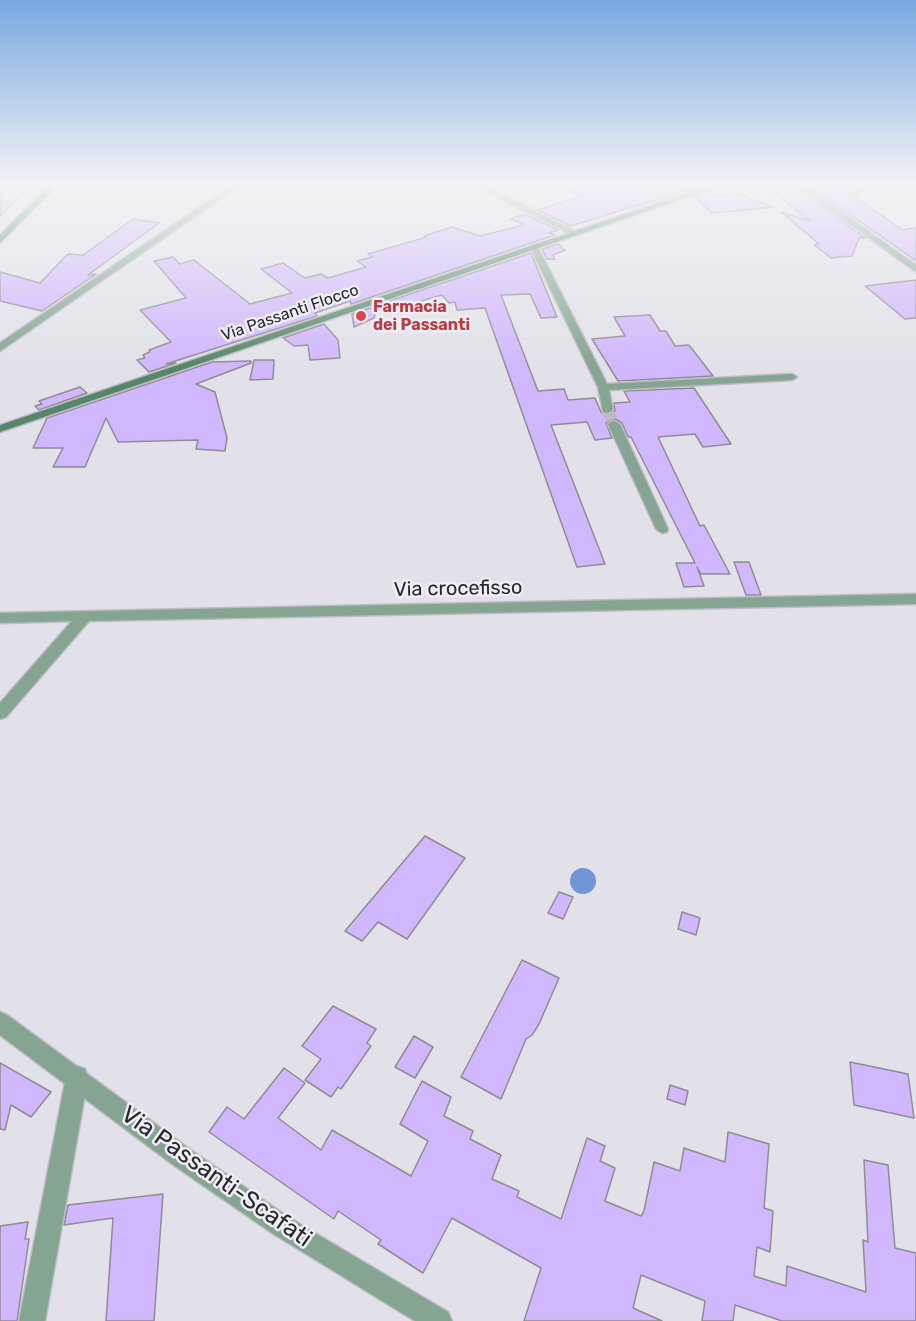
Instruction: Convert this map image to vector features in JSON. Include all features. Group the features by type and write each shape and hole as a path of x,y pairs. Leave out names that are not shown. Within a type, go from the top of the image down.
{"main road":[{"name":"Via Passanti Flocco","path":"0,429 544,244"}],"street":[{"path":"0,348 152,244"},
{"path":"881,244 916,269"},
{"path":"534,247 603,387 607,410"},
{"path":"603,387 792,378"},
{"path":"614,424 662,529"},
{"name":"Via crocefisso","path":"0,618 916,599"},
{"path":"0,713 85,616"},
{"name":"Via Passanti-Scafati","path":"0,1022 77,1077 180,1156 280,1225 439,1321"},
{"path":"32,1321 77,1077"}],"water":[{"path":"583,868 592,872 596,881 592,890 583,894 574,890 570,881 574,872"}],"building":[{"path":"99,244 131,244 88,275 96,274 42,311 0,301 0,272 40,283 68,254 83,255"},
{"path":"404,244 529,244 351,304 350,301 315,313 317,316 166,364 176,363 149,372 137,360 145,358 143,355 150,352 149,350 171,342 140,310 186,298 154,261 173,257 180,264 194,260 250,304 292,293 261,269 283,263 305,278 321,274 328,278 366,267 357,261 372,257 368,254"},
{"path":"558,244 565,250 553,255 555,259 547,259 542,249"},
{"path":"857,244 852,256 831,258 814,245"},
{"path":"891,244 916,244 916,261"},
{"path":"531,253 557,317 541,318 530,294 501,295 538,391 564,389 568,400 595,398 601,412 606,415 615,411 614,403 630,402 624,391 694,388 731,444 703,447 695,434 658,437 700,526 704,525 730,574 701,574 697,567 704,586 684,587 676,563 695,563 631,437 628,437 622,423 615,419 606,423 612,438 595,440 587,422 551,425 605,564 577,567 485,308 457,310 455,302 449,303 442,295 398,308 389,301"},
{"path":"916,280 916,318 905,319 865,286"},
{"path":"377,306 374,318 354,327 352,314"},
{"path":"650,315 660,331 666,331 675,346 689,345 713,376 618,381 592,339 625,336 614,317"},
{"path":"324,324 338,340 340,358 310,360 308,345 294,346 283,338"},
{"path":"254,360 274,360 273,379 250,380"},
{"path":"251,361 251,363 196,384 215,392 227,438 225,451 196,449 198,440 118,442 106,418 85,467 53,467 63,448 33,448 47,418 212,362"},
{"path":"80,387 87,393 39,410 35,406 42,404 39,401"},
{"path":"734,562 749,562 761,595 746,595"},
{"path":"425,836 465,858 407,939 378,922 362,941 345,931"},
{"path":"559,892 573,897 563,919 548,913"},
{"path":"682,912 700,918 696,935 678,929"},
{"path":"522,960 559,978 539,1024 532,1035 526,1039 501,1099 461,1077"},
{"path":"333,1006 376,1029 367,1043 371,1046 341,1089 338,1087 331,1097 305,1080 321,1059 302,1046"},
{"path":"414,1036 433,1047 415,1078 395,1067"},
{"path":"850,1062 908,1074 914,1118 854,1105"},
{"path":"0,1063 51,1092 31,1117 11,1105 5,1130 0,1129"},
{"path":"284,1068 305,1083 278,1118 321,1150 332,1130 411,1176 428,1141 400,1124 422,1081 451,1097 444,1116 473,1131 470,1139 501,1155 492,1179 519,1191 517,1197 561,1219 587,1138 605,1146 600,1161 615,1168 605,1201 641,1216 654,1162 680,1171 684,1148 725,1162 728,1132 769,1144 764,1208 773,1211 770,1252 757,1247 754,1276 786,1286 787,1266 866,1292 863,1240 868,1242 864,1160 888,1165 895,1248 916,1253 916,1321 782,1321 735,1305 733,1321 702,1321 705,1301 641,1275 633,1308 662,1321 524,1321 541,1268 452,1218 423,1273 378,1244 381,1240 338,1211 334,1219 209,1132 227,1107 244,1119"},
{"path":"670,1085 688,1091 685,1105 667,1099"},
{"path":"163,1194 154,1321 106,1321 113,1218 64,1225 68,1205"},
{"path":"28,1222 25,1239 29,1239 17,1321 0,1321 0,1226"}],"tunnel":[{"path":"607,410 614,424"}],"place":[{"name":"Farmacia dei Passanti","path":"361,316"}]}
